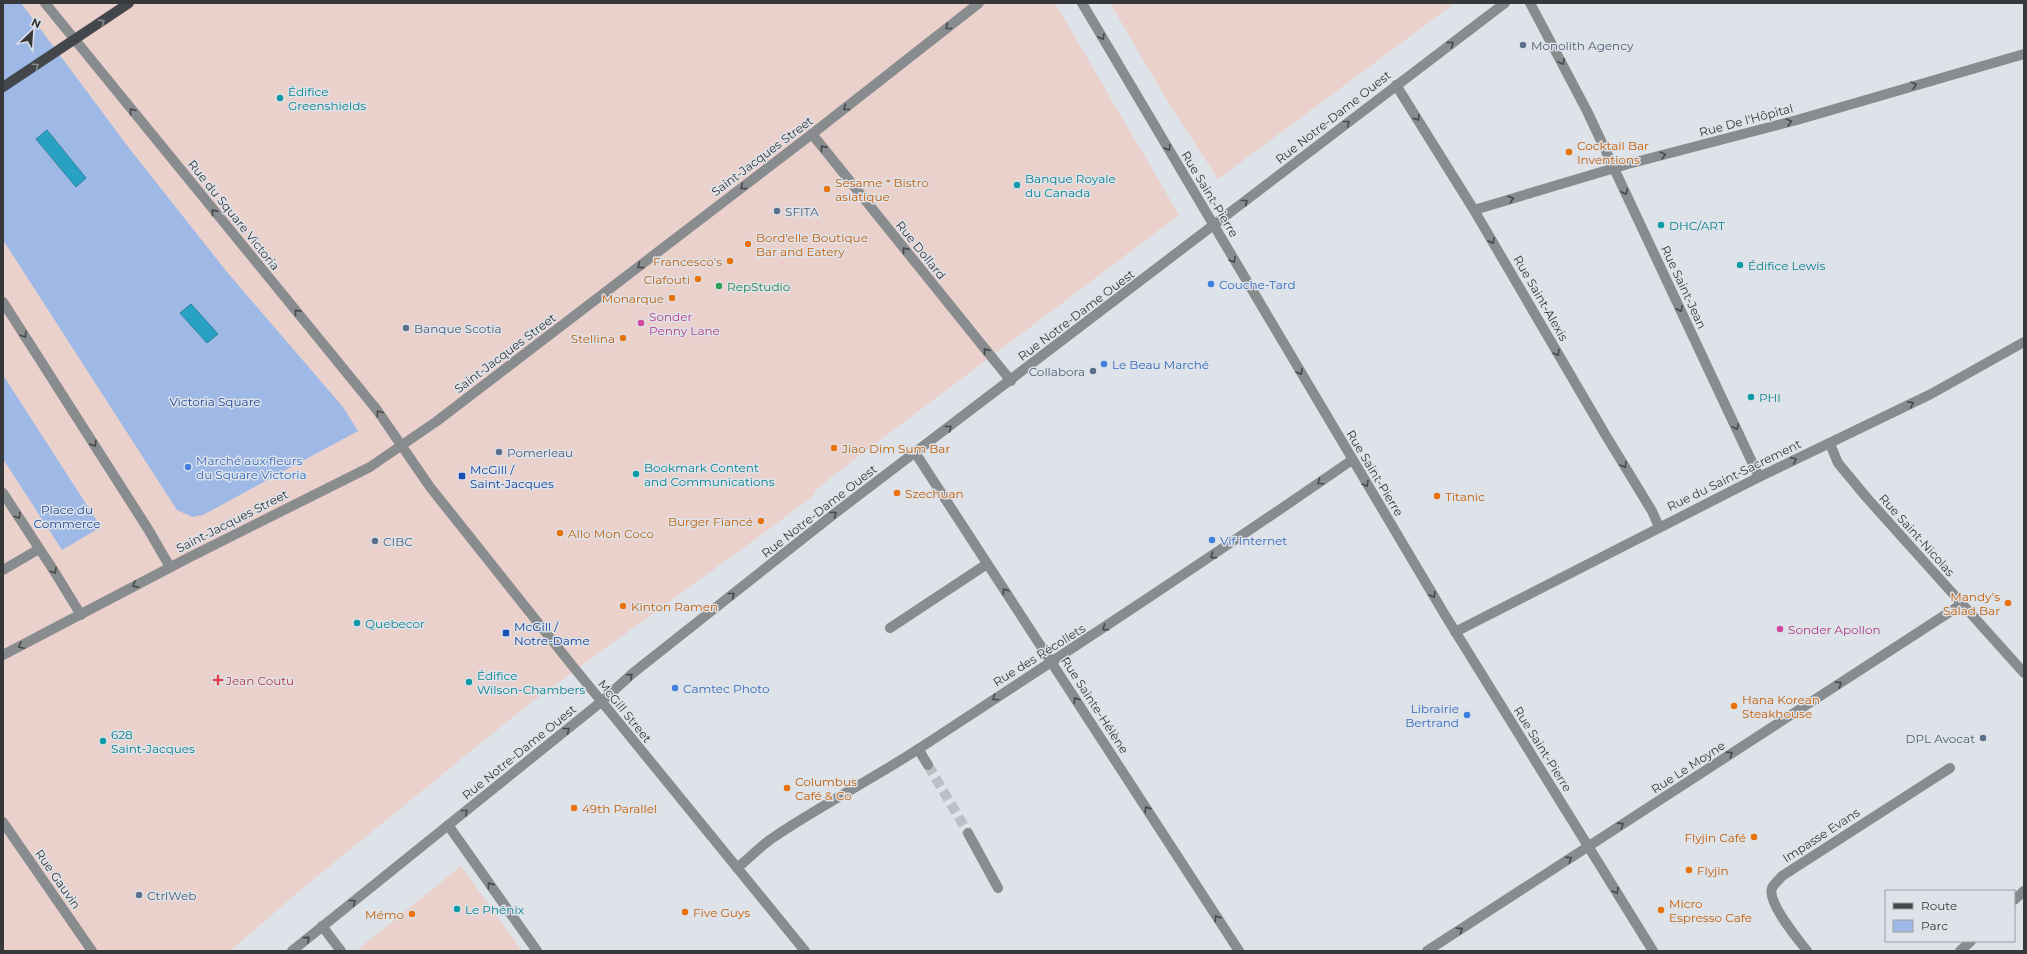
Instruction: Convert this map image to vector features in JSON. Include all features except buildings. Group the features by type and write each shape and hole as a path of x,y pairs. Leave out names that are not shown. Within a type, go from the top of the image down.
{"main road":[{"path":"3,87 129,3"}],"street":[{"name":"Rue du Square Victoria","path":"45,3 377,410 402,445"},
{"name":"Saint-Jacques Street","path":"3,655 170,567 370,467 437,421 812,134 978,3"},
{"name":"Rue Saint-Pierre","path":"1082,3 1455,632 1653,951"},
{"name":"Rue Notre-Dame Ouest","path":"292,951 601,702 633,673 834,514 916,454 1505,3"},
{"name":"Rue Saint-Jean","path":"1530,3 1587,112 1759,477"},
{"name":"Rue De l'Hôpital","path":"1474,210 1614,168 1797,120 2024,54"},
{"name":"Rue Saint-Alexis","path":"1396,85 1474,210 1605,434 1652,511 1659,527"},
{"name":"Rue Dollard","path":"812,134 1011,381"},
{"path":"3,302 148,529 170,567"},
{"name":"Rue du Saint-Sacrement","path":"1455,632 1659,527 1931,394 2024,342"},
{"name":"Rue Saint-Nicolas","path":"1830,444 1838,463 2024,673"},
{"name":"McGill Street","path":"402,445 430,487 601,702 805,951"},
{"name":"Rue Sainte-Hélène","path":"916,454 1239,951"},
{"name":"Rue des Récollets","path":"737,868 770,840 918,749 1225,549 1352,460"},
{"path":"3,493 81,615"},
{"path":"3,570 39,549"},
{"path":"890,628 987,564"},
{"name":"Rue Le Moyne","path":"1427,951 1962,604"},
{"path":"918,749 928,765"},
{"name":"Impasse Evans","path":"1807,951 1775,906 1772,898 1772,888 1782,876 1950,768"},
{"name":"Rue Gauvin","path":"3,822 92,951"},
{"path":"448,825 537,951"},
{"path":"968,833 998,888"},
{"path":"2015,899 2024,891"},
{"path":"322,926 341,951"},
{"path":"1960,951 1969,942"}],"shaded area":[{"path":"3,3 1055,3 1179,215 855,459 814,491 815,494 772,527 530,703 304,887 230,951 3,951"},
{"path":"1110,3 1455,3 1218,179 1169,104"},
{"path":"47,130 86,178 76,187 36,139"},
{"path":"191,304 218,334 207,343 180,313"},
{"name":"Le Phénix","path":"461,866 522,951 356,951"}],"green space":[{"name":"Victoria Square","path":"3,3 21,3 129,148 227,272 343,407 358,431 203,515 192,517 177,510 3,240"},
{"name":"Place du Commerce","path":"3,375 101,527 62,550 3,459"}],"tunnel":[{"path":"928,765 968,833"}],"place":[{"name":"Monolith Agency","path":"1523,45"},
{"name":"Édifice Greenshields","path":"280,98"},
{"name":"Cocktail Bar Inventions","path":"1569,152"},
{"name":"Banque Royale du Canada","path":"1017,185"},
{"name":"Sesame * Bistro asiatique","path":"827,189"},
{"name":"SFITA","path":"777,211"},
{"name":"DHC/ART","path":"1661,225"},
{"name":"Bord'elle Boutique Bar and Eatery","path":"748,244"},
{"name":"Francesco's","path":"730,261"},
{"name":"Édifice Lewis","path":"1740,265"},
{"name":"Clafouti","path":"698,279"},
{"name":"Couche-Tard","path":"1211,284"},
{"name":"RepStudio","path":"719,286"},
{"name":"Monarque","path":"672,298"},
{"name":"Sonder Penny Lane","path":"641,323"},
{"name":"Banque Scotia","path":"406,328"},
{"name":"Stellina","path":"623,338"},
{"name":"Le Beau Marché","path":"1104,364"},
{"name":"Collabora","path":"1093,371"},
{"name":"PHI","path":"1751,397"},
{"name":"Jiao Dim Sum Bar","path":"834,448"},
{"name":"Pomerleau","path":"499,452"},
{"name":"Marché aux fleurs du Square Victoria","path":"188,467"},
{"name":"Bookmark Content and Communications","path":"636,474"},
{"name":"McGill / Saint-Jacques","path":"462,476"},
{"name":"Szechuan","path":"897,493"},
{"name":"Titanic","path":"1437,496"},
{"name":"Burger Fiancé","path":"761,521"},
{"name":"Allo Mon Coco","path":"560,533"},
{"name":"Vif Internet","path":"1212,540"},
{"name":"CIBC","path":"375,541"},
{"name":"Mandy’s Salad Bar","path":"2008,603"},
{"name":"Kinton Ramen","path":"623,606"},
{"name":"Quebecor","path":"357,623"},
{"name":"Sonder Apollon","path":"1780,629"},
{"name":"McGill / Notre-Dame","path":"506,633"},
{"name":"Jean Coutu","path":"218,680"},
{"name":"Édifice Wilson-Chambers","path":"469,682"},
{"name":"Camtec Photo","path":"675,688"},
{"name":"Hana Korean Steakhouse","path":"1734,706"},
{"name":"Librairie Bertrand","path":"1467,715"},
{"name":"DPL Avocat","path":"1983,738"},
{"name":"628 Saint-Jacques","path":"103,741"},
{"name":"Columbus Café & Co","path":"787,788"},
{"name":"49th Parallel","path":"574,808"},
{"name":"Flyjin Café","path":"1754,837"},
{"name":"Flyjin","path":"1689,870"},
{"name":"CtrlWeb","path":"139,895"},
{"name":"Le Phénix","path":"457,909"},
{"name":"Micro Espresso Cafe","path":"1661,910"},
{"name":"Five Guys","path":"685,912"},
{"name":"Mémo","path":"412,914"}]}
